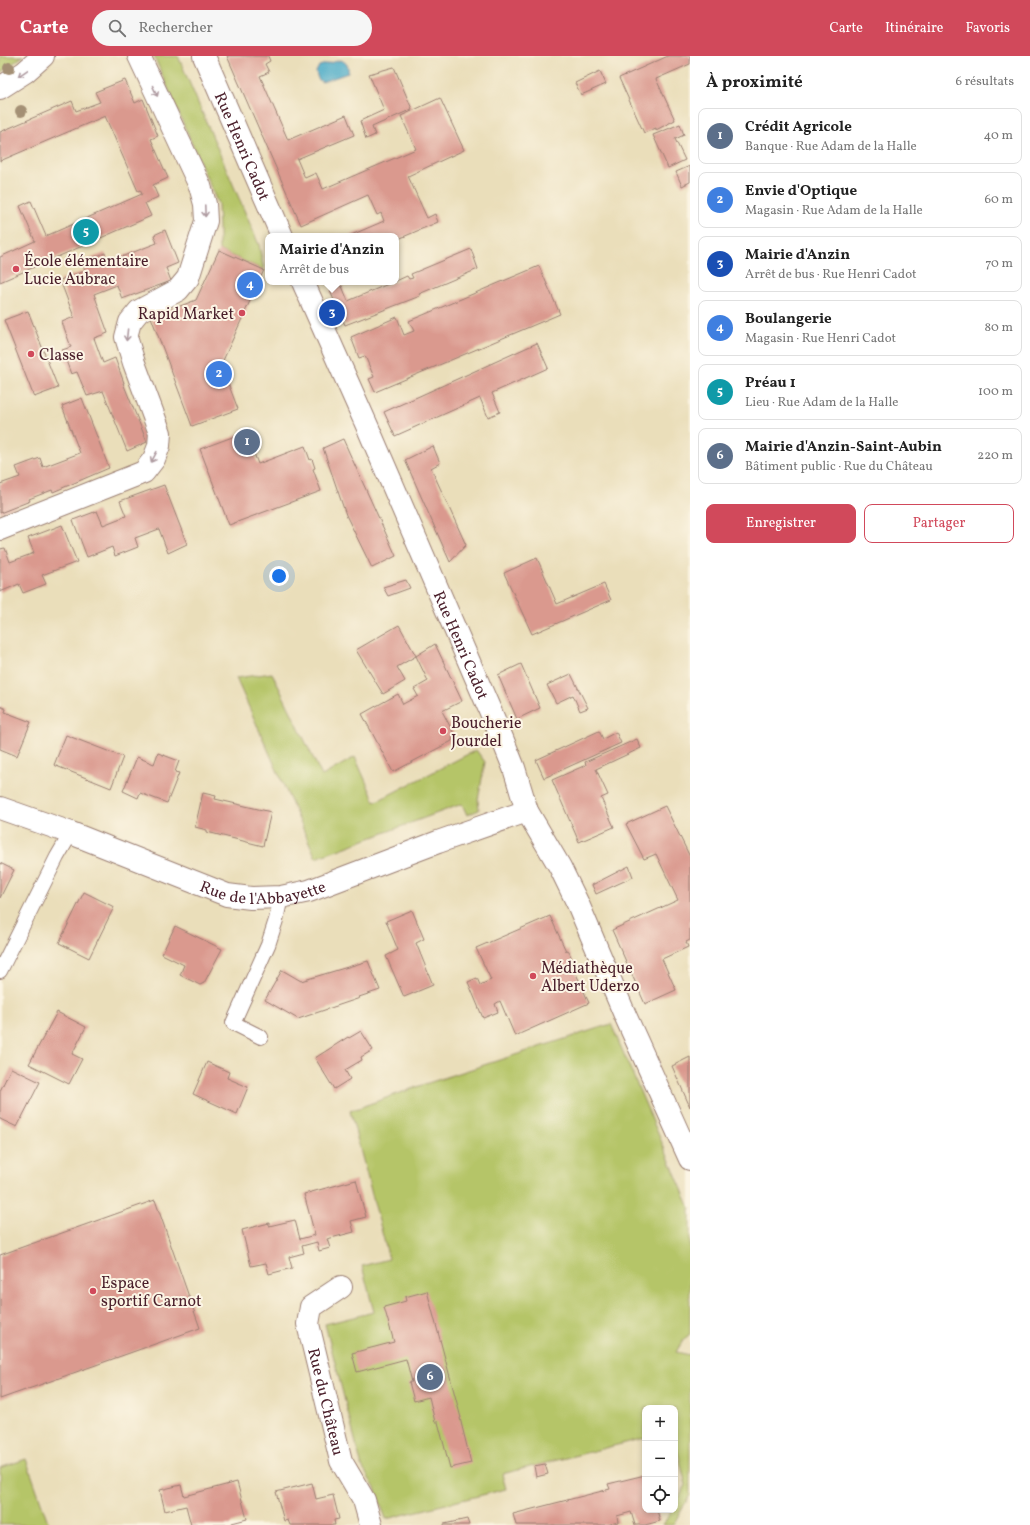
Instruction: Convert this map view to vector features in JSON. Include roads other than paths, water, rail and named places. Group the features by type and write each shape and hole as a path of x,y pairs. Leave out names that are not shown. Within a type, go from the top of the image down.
{"street":[{"path":"0,88 26,72 43,56"},
{"path":"0,529 144,472 154,459 159,446 160,433 134,363 126,336 130,322 139,311 178,290 188,278 206,221 205,204 200,186 139,56"},
{"name":"Rue Henri Cadot","path":"204,56 281,233"},
{"name":"Rue Henri Cadot","path":"304,285 502,738 514,768 527,811 560,866 578,904 625,1015 690,1159"},
{"name":"Rue de l'Abbayette","path":"0,808 71,833 227,895 251,898 281,898 309,891 438,842 527,811"},
{"name":"Rue du Château","path":"341,1287 311,1307 308,1324 341,1461 364,1500 371,1525"}],"lane":[{"path":"0,971 57,857 71,833"},
{"path":"261,1037 233,1023 268,945 281,898"}],"water":[{"path":"341,60 347,65 348,73 322,82 318,79 316,72 319,66"}],"place":[{"name":"Préau 1","path":"86,232"},
{"name":"École élémentaire Lucie Aubrac","path":"16,269"},
{"name":"Boulangerie","path":"250,285"},
{"name":"Rapid Market","path":"242,313"},
{"name":"Mairie d'Anzin","path":"332,313"},
{"name":"Classe","path":"31,354"},
{"name":"Envie d'Optique","path":"219,374"},
{"name":"Crédit Agricole","path":"247,442"},
{"name":"Boucherie Jourdel","path":"443,731"},
{"name":"Médiathèque Albert Uderzo","path":"533,976"},
{"name":"Espace sportif Carnot","path":"93,1291"},
{"name":"Mairie d'Anzin-Saint-Aubin","path":"430,1377"}]}
